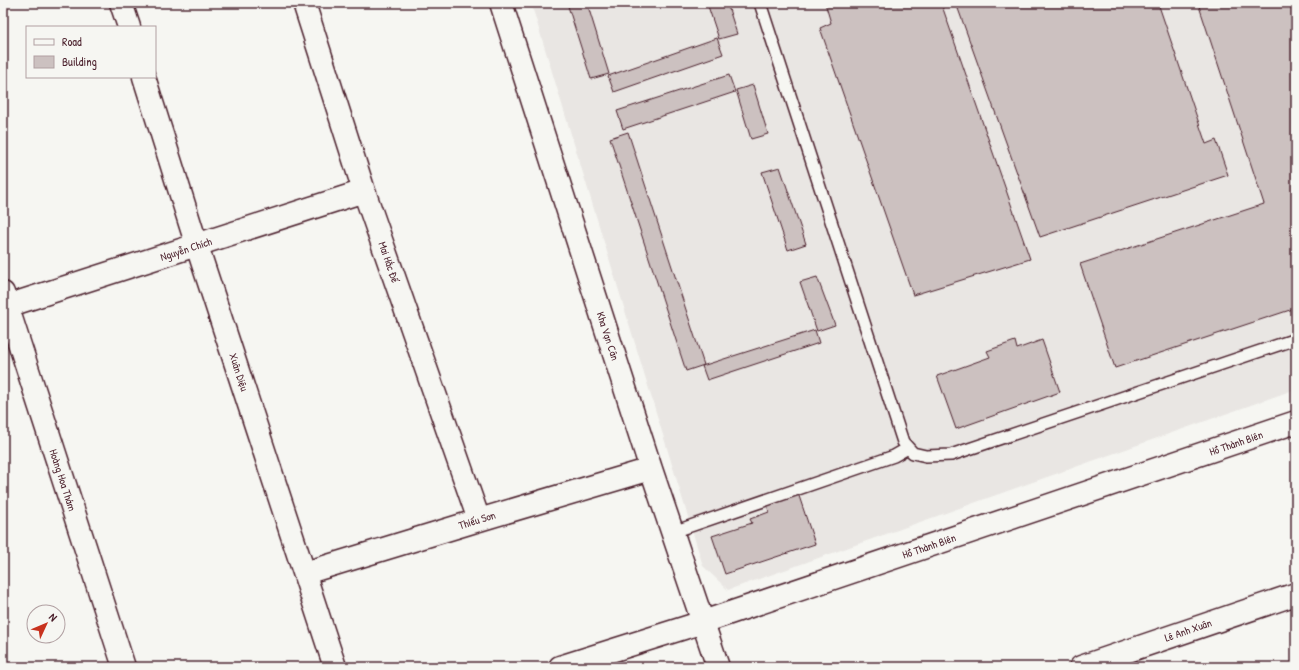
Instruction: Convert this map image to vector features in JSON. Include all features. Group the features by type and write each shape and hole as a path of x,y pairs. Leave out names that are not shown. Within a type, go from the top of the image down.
{"street":[{"path":"121,3 129,26"},
{"name":"Mai Hắc Đế","path":"304,3 364,191 478,520"},
{"name":"Kha Vạn Cân","path":"501,3 651,469 718,667"},
{"name":"Xuân Diệu","path":"144,78 197,246 335,667"},
{"name":"Nguyễn Chích","path":"5,300 197,246 364,191"},
{"name":"Hoàng Hoa Thám","path":"5,300 124,667"},
{"name":"Hồ Thành Biên","path":"560,667 703,622 1296,422"},
{"name":"Thiếu Sơn","path":"305,573 651,469"},
{"name":"Lê Anh Xuân","path":"1081,667 1296,594"}],"lane":[{"path":"760,3 903,442 913,453 926,456 951,455 1296,339"},
{"path":"673,532 894,456 908,448"}],"shaded area":[{"path":"531,3 1296,3 1296,389 728,590 703,566"}],"building":[{"path":"567,3 587,3 609,74 591,79"},
{"path":"707,3 727,3 737,34 719,39"},
{"path":"825,3 941,3 1030,259 913,295 820,28 831,23"},
{"path":"956,3 1158,3 1206,144 1216,140 1228,175 1040,237"},
{"path":"1198,3 1296,3 1296,308 1115,368 1080,264 1264,204"},
{"path":"717,38 723,54 614,92 608,76"},
{"path":"729,75 735,92 623,129 617,111"},
{"path":"753,85 768,134 751,139 736,90"},
{"path":"628,132 704,365 686,371 610,138"},
{"path":"780,167 806,244 788,250 762,172"},
{"path":"817,277 835,325 817,331 800,282"},
{"path":"815,330 819,343 707,380 702,366"},
{"path":"1042,340 1060,392 956,429 937,376 990,357 987,351 1015,341 1017,349"},
{"path":"798,493 815,544 725,574 712,536 752,523 750,519 769,512 767,504"}]}
